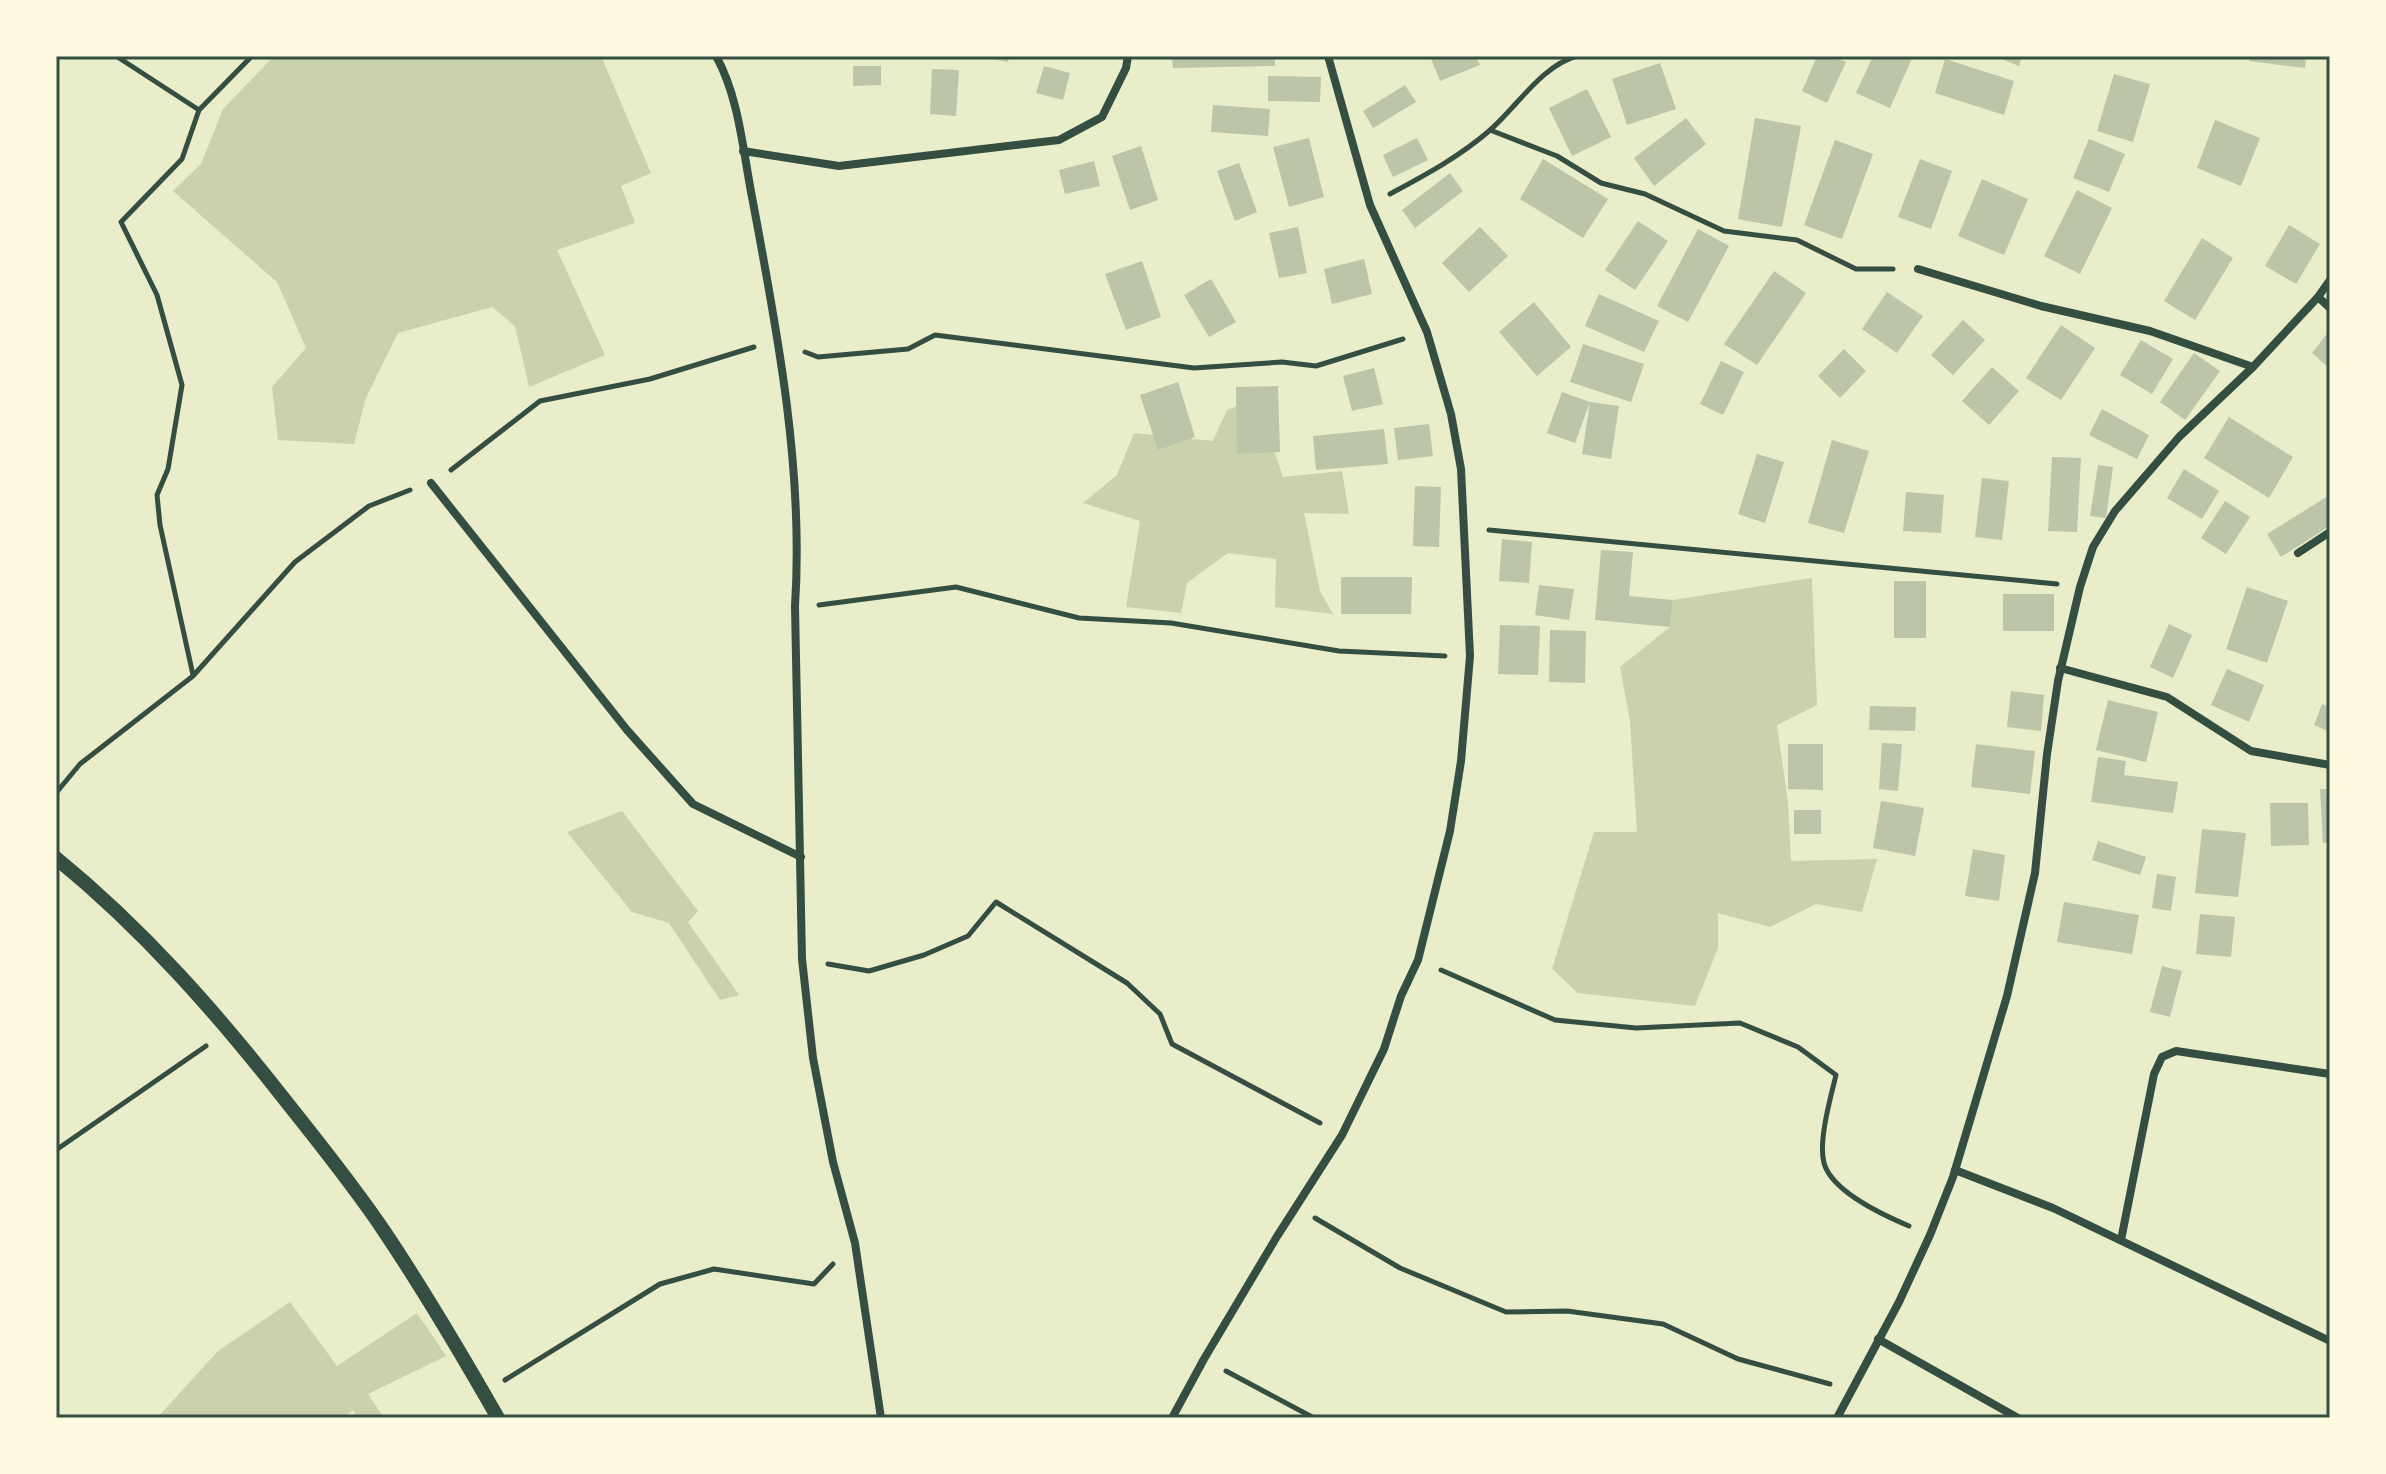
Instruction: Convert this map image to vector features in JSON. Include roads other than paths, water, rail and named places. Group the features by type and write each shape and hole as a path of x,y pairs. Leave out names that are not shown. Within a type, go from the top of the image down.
{"street":[{"path":"716,56 733,104 743,151 776,341 793,481 802,959 813,1058 833,1162 855,1243 881,1418"},
{"path":"743,151 839,166 1059,140 1102,117 1126,68 1128,56"},
{"path":"1172,1418 1204,1359 1342,1135 1384,1049 1401,996 1418,960 1450,831 1461,761 1470,656 1461,469 1451,414 1427,332 1370,205 1328,56"},
{"path":"1918,269 2041,306 2150,331 2253,367"},
{"path":"1837,1418 1930,1235 1955,1170 2007,996 2035,873 2047,754 2060,668 2093,547 2115,511 2179,437 2253,367 2330,280"},
{"path":"2318,297 2330,308"},
{"path":"431,483 627,730 693,804 801,857"},
{"path":"2298,553 2330,532"},
{"path":"2060,668 2167,697 2251,751 2330,765"},
{"path":"56,858 92,887 185,978 337,1165 439,1315 498,1418"},
{"path":"2121,1240 2154,1074 2162,1057 2176,1051 2330,1074"},
{"path":"1955,1170 2053,1208 2330,1341"},
{"path":"1878,1339 2018,1418"}]}
